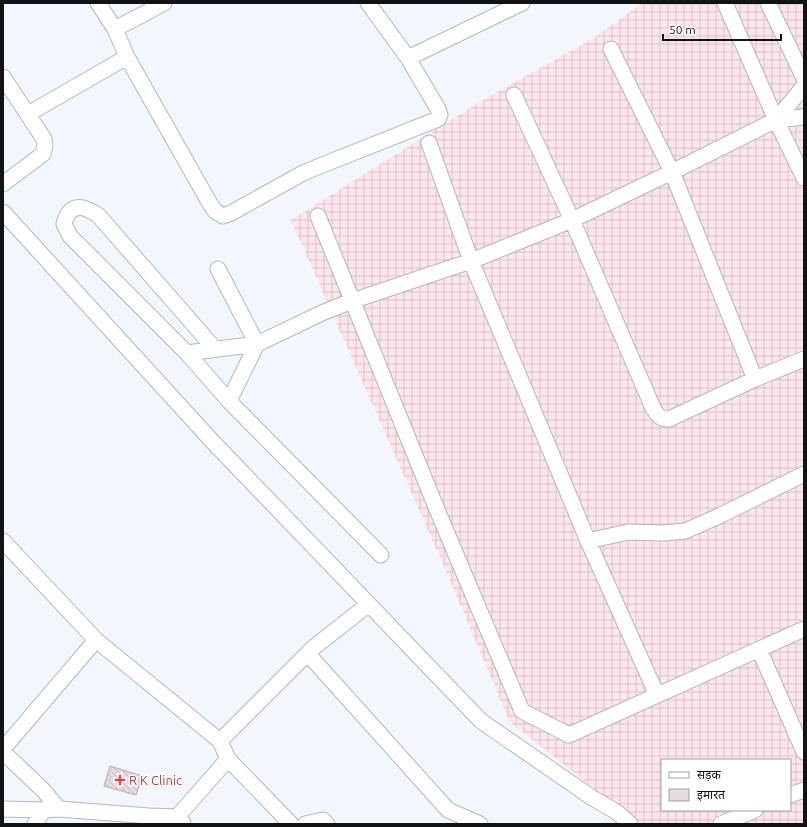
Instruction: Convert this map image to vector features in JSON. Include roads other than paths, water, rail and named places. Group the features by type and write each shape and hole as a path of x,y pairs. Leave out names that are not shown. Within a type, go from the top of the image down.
{"street":[{"path":"98,3 115,29 127,57 209,202 215,211 223,216 303,173 434,122 438,119 440,115 438,109 408,58 368,3"},
{"path":"115,29 164,3"},
{"path":"408,58 522,3"},
{"path":"725,3 776,120 804,178"},
{"path":"768,3 804,78"},
{"path":"611,49 672,172 756,379"},
{"path":"28,114 127,57"},
{"path":"3,77 44,139 45,145 42,154 3,184"},
{"path":"776,120 804,86"},
{"path":"514,95 572,220 653,408 658,416 663,419 669,419 756,379 804,359"},
{"path":"187,353 257,344 324,312 352,301 472,261 572,220 776,120 804,117"},
{"path":"429,143 472,261 588,541 657,695"},
{"path":"215,349 98,215 87,208 76,208 68,214 64,224 70,236 187,353 229,400 381,555"},
{"path":"3,212 212,441 481,721 590,797 618,813 630,824"},
{"path":"318,216 438,512 522,711 569,735 804,629"},
{"path":"218,269 257,344"},
{"path":"229,400 257,344"},
{"path":"588,541 628,532 663,533 685,531 804,474"},
{"path":"3,541 96,640 220,741 228,759 291,824"},
{"path":"220,741 313,648 369,604"},
{"path":"3,749 96,640"},
{"path":"759,649 804,752"},
{"path":"308,654 448,810 480,824"},
{"path":"3,752 43,790 51,809"},
{"path":"3,809 51,809 147,820 180,821 228,759"},
{"path":"791,795 804,790"},
{"path":"35,824 51,809"},
{"path":"721,824 753,811"},
{"path":"305,824 323,820 327,824"}],"place":[{"name":"R K Clinic","path":"120,780"}]}
